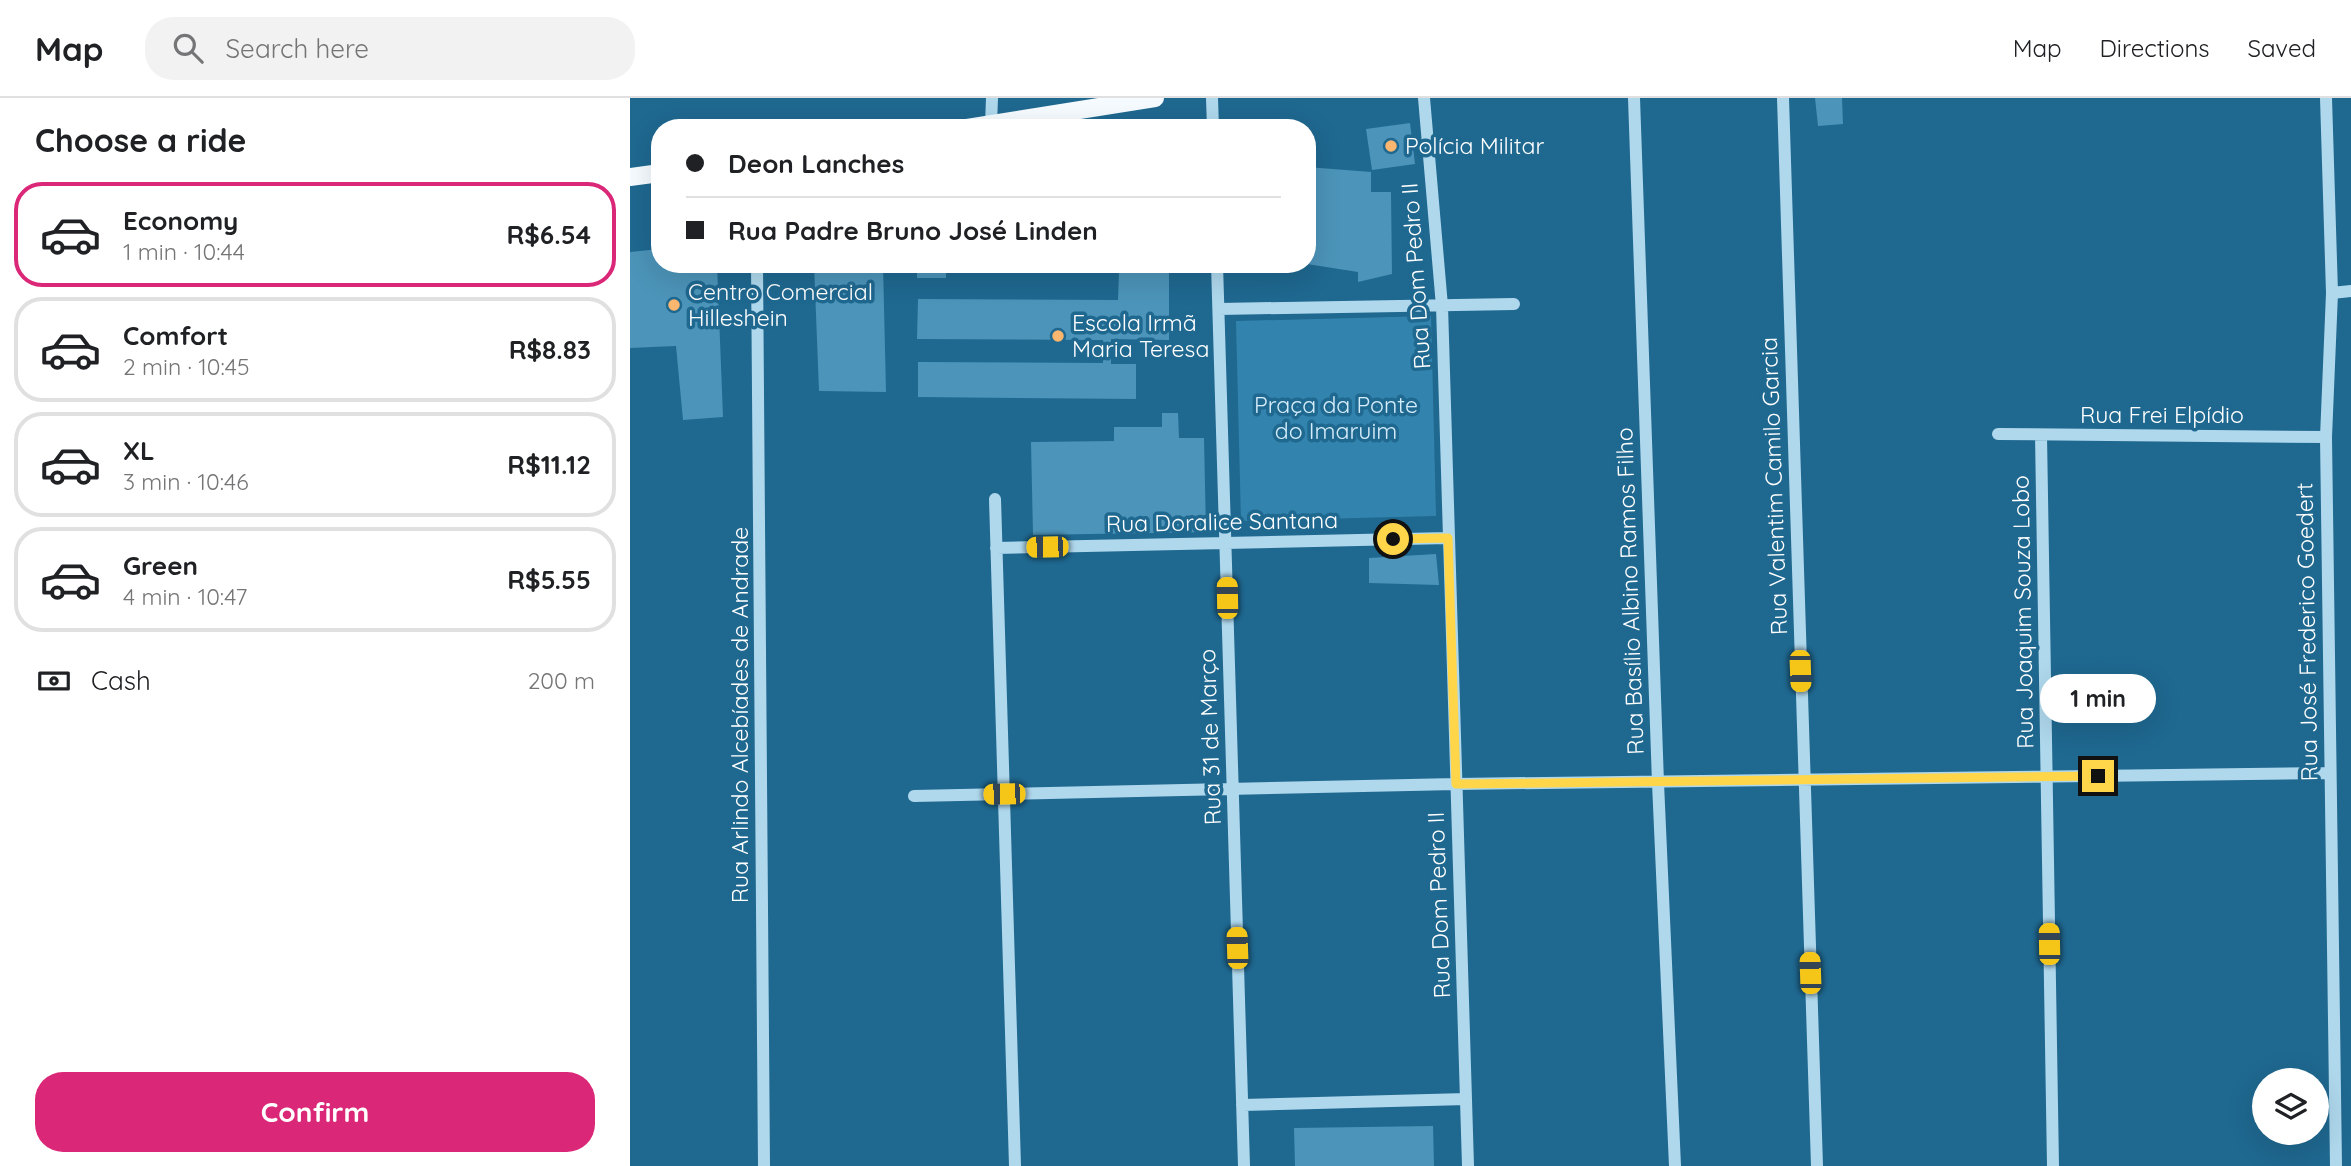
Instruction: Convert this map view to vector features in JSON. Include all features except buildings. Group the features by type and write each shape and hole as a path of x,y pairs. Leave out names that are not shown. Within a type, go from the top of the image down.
{"main road":[{"path":"1027,119 1155,98"},
{"path":"630,177 651,174"}],"street":[{"path":"991,119 992,98"},
{"path":"1212,98 1213,119"},
{"name":"Rua Dom Pedro II","path":"1424,98 1442,306 1468,1166"},
{"name":"Rua Basílio Albino Ramos Filho","path":"1634,98 1658,783 1675,1166"},
{"name":"Rua Valentim Camilo Garcia","path":"1783,98 1817,1166"},
{"name":"Rua José Frederico Goedert","path":"2326,98 2332,293 2326,437 2336,1166"},
{"name":"Rua Arlindo Alcebíades de Andrade","path":"757,273 764,1166"},
{"name":"Rua 31 de Março","path":"1217,273 1244,1166"},
{"path":"2332,293 2351,291"},
{"path":"1219,309 1514,304"},
{"name":"Rua Frei Elpídio","path":"1997,434 2326,437"},
{"name":"Rua Joaquim Souza Lobo","path":"2041,435 2053,1166"},
{"path":"995,499 1015,1166"},
{"name":"Rua Doralice Santana","path":"996,548 1448,538"},
{"path":"914,796 1456,784 2330,773"},
{"path":"1242,1105 1466,1099"}],"green space":[{"name":"Praça da Ponte do Imaruim","path":"1431,316 1436,516 1241,521 1236,321"}],"place":[{"name":"Polícia Militar","path":"1391,146"},
{"name":"Centro Comercial Hilleshein","path":"674,305"},
{"name":"Escola Irmã Maria Teresa","path":"1058,336"}],"route":[{"path":"1393,539 1448,538 1456,784 2098,776"}]}
